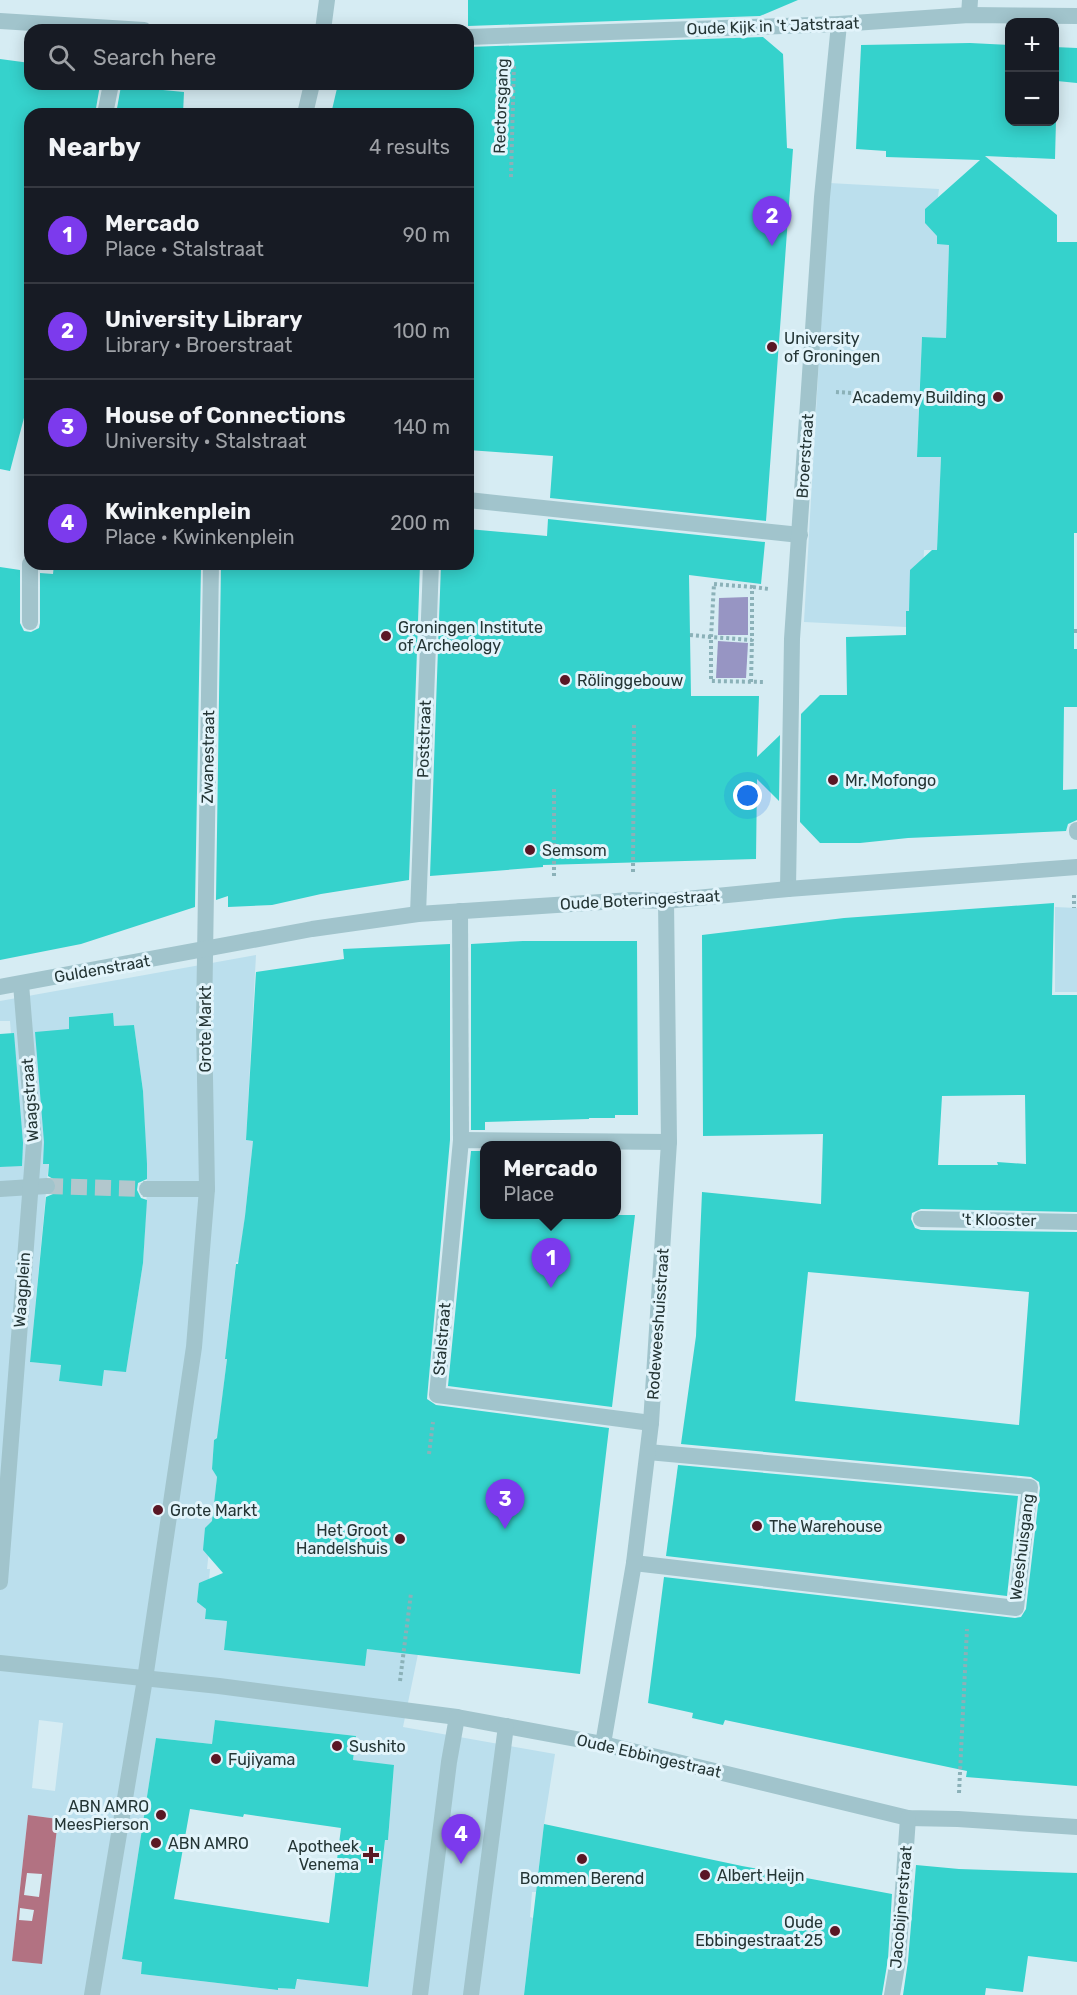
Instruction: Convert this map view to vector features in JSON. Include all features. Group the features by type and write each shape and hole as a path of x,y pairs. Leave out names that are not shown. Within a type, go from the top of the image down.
{"street":[{"path":"324,24 327,0"},
{"name":"Oude Kijk in 't Jatstraat","path":"474,37 839,24 969,8 1076,14"},
{"path":"0,21 46,24"},
{"name":"Broerstraat","path":"788,889 790,682 822,197 839,24"},
{"path":"106,108 110,90"},
{"path":"306,108 311,90"},
{"path":"474,501 800,535"},
{"path":"30,570 30,622"},
{"name":"Zwanestraat","path":"205,950 211,570"},
{"name":"Poststraat","path":"418,914 431,570"},
{"name":"Oude Boteringestraat","path":"205,950 312,929 418,914 632,900 666,901 788,889 1077,867"},
{"name":"Rodeweeshuisstraat","path":"603,1744 634,1563 651,1423 669,1142 666,901"},
{"name":"Stalstraat","path":"460,911 460,1140 436,1395 651,1423"},
{"name":"Guldenstraat","path":"0,987 205,950"},
{"name":"Grote Markt","path":"92,1995 145,1679 194,1347 207,1189 205,950"},
{"name":"Waagstraat","path":"21,984 38,1186"},
{"path":"460,1140 564,1141"},
{"path":"621,1142 669,1142"},
{"path":"0,1189 38,1186"},
{"name":"Waagplein","path":"7,1392 38,1186"},
{"path":"147,1188 207,1189"},
{"name":"'t Klooster","path":"921,1219 1077,1222"},
{"path":"0,1582 7,1392"},
{"name":"Weeshuisgang","path":"634,1563 1016,1608 1030,1487 648,1452"},
{"path":"0,1663 145,1679"},
{"name":"Oude Ebbingestraat","path":"145,1679 219,1686 457,1717 603,1744 908,1818 1077,1827"},
{"path":"420,1995 449,1762 457,1717"},
{"path":"471,1995 506,1726"},
{"name":"Jacobijnerstraat","path":"892,1995 898,1960 908,1818"}],"path":[{"name":"Rectorsgang","path":"511,177 515,36"},
{"path":"893,396 920,397"},
{"path":"765,588 714,584 711,681 790,682"},
{"path":"751,682 752,587"},
{"path":"690,635 752,640"},
{"path":"632,900 634,725"},
{"path":"554,789 555,845"},
{"path":"429,1454 433,1421"},
{"path":"404,1652 411,1593"},
{"path":"958,1819 968,1602"}],"shaded area":[{"path":"829,183 939,189 937,204 925,209 925,222 949,245 946,338 922,337 917,450 918,457 941,457 937,550 924,550 921,612 906,611 906,627 804,622"},
{"path":"748,597 748,635 718,635 719,598"},
{"path":"718,641 748,643 746,678 716,678"},
{"path":"1055,907 1077,908 1077,992 1055,992"},
{"name":"Grote Markt","path":"256,955 246,1140 253,1141 225,1358 227,1359 219,1424 221,1434 214,1440 212,1469 217,1477 207,1569 210,1569 205,1619 227,1621 224,1650 365,1666 368,1637 418,1654 403,1727 555,1754 536,1892 532,1892 530,1917 533,1918 524,1995 0,1995 0,1167 21,1165 10,1021 0,1021 0,1001","holes":["112,1013 114,1026 134,1025 143,1091 147,1189 143,1263 126,1371 104,1370 102,1385 59,1381 61,1365 30,1362 49,1160 69,1017","39,1720 63,1723 55,1791 32,1788","215,1720 356,1736 353,1760 394,1766 388,1840 385,1840 368,1987 301,1979 297,1980 295,1989 278,1988 277,1990 141,1974 147,1962 122,1959 156,1738 212,1744","28,1815 58,1819 41,1964 12,1960"]},
{"path":"28,1815 58,1819 42,1964 12,1961","holes":["27,1873 42,1874 39,1897 24,1895","20,1908 34,1910 32,1921 19,1920"]}],"building":[{"path":"468,0 798,0 760,16 474,26 468,24"},
{"path":"763,37 783,54 787,148 793,149 766,521 550,498 553,456 474,450 474,108 332,108 337,90 474,90 474,47"},
{"path":"970,43 1005,45 1005,126 1056,126 1055,159 985,156 1057,215 1057,242 1077,242 1077,533 1074,533 1074,649 1077,649 1077,707 1064,707 1063,790 1077,789 1077,820 1068,824 1066,831 908,838 860,843 820,843 800,822 801,714 820,695 847,695 846,637 906,635 910,570 932,550 937,550 941,457 917,457 922,337 946,338 949,245 937,244 937,236 925,223 925,209 980,160 886,157 886,151 856,149 861,45"},
{"path":"1059,47 1077,48 1077,83 1059,81"},
{"path":"0,59 24,62 24,90 99,90 96,108 24,108 24,418 10,471 0,469"},
{"path":"120,90 184,92 183,108 117,108"},
{"name":"Rölinggebouw","path":"548,519 765,542 761,584 689,575 691,696 759,696 757,757 780,735 779,801 757,779 756,859 543,865 543,867 430,876 441,570 474,570 474,530 547,536"},
{"path":"0,567 20,570 20,623 24,631 31,632 39,628 40,623 40,573 53,574 53,570 201,570 195,907 81,944 0,960"},
{"path":"221,570 420,570 409,880 321,894 272,905 228,907 228,896 216,900"},
{"path":"1054,903 1052,995 1077,995 1077,1212 921,1209 912,1213 911,1219 915,1228 921,1230 1077,1232 1077,1786 966,1777 967,1771 725,1720 723,1725 692,1718 693,1713 648,1703 664,1577 1015,1618 1021,1617 1026,1609 1040,1488 1039,1482 1031,1477 681,1444 696,1336 702,1192 821,1204 823,1134 703,1136 702,935 844,918","holes":["1025,1095 1026,1164 997,1162 998,1165 938,1165 942,1096","808,1272 1029,1292 1019,1425 795,1401"]},
{"path":"523,941 637,941 638,1115 615,1115 615,1118 485,1122 485,1130 471,1130 471,944"},
{"path":"450,944 450,1140 427,1399 436,1405 609,1428 580,1674 367,1649 365,1666 224,1650 227,1621 205,1619 206,1609 197,1602 199,1583 223,1573 203,1550 205,1528 212,1521 217,1477 212,1469 214,1440 217,1438 236,1264 238,1264 245,1216 253,1141 246,1140 256,972 344,959 343,949"},
{"path":"113,1013 114,1026 134,1025 143,1091 147,1164 147,1179 138,1183 137,1190 141,1198 147,1200 143,1263 126,1372 104,1370 102,1386 59,1381 61,1365 30,1362 46,1197 53,1194 57,1186 55,1180 48,1176 49,1164 43,1164 44,1142 35,1032 69,1029 69,1017"},
{"path":"14,1033 23,1143 22,1166 0,1167 0,1034"},
{"path":"471,1151 480,1151 480,1219 621,1219 621,1215 635,1215 612,1407 448,1386"},
{"path":"678,1465 1018,1496 1007,1596 666,1556"},
{"path":"215,1720 356,1736 353,1760 394,1765 388,1840 385,1840 368,1987 297,1979 295,1989 278,1988 278,1990 141,1974 142,1962 122,1959 156,1738 212,1744","holes":["190,1809 243,1817 244,1814 341,1828 329,1923 174,1899"]},
{"path":"544,1824 742,1866 892,1894 888,1959 882,1995 524,1995"},
{"path":"916,1865 959,1869 1077,1873 1077,1962 1028,1956 1023,1992 986,1988 985,1995 903,1995"}],"tunnel":[{"path":"47,1186 147,1189"}],"place":[{"name":"University Library","path":"772,246"},
{"name":"University of Groningen","path":"772,347"},
{"name":"Academy Building","path":"998,397"},
{"name":"Groningen Institute of Archeology","path":"386,636"},
{"name":"Rölinggebouw","path":"565,680"},
{"name":"Mr. Mofongo","path":"833,780"},
{"name":"Semsom","path":"530,850"},
{"name":"Mercado","path":"551,1288"},
{"name":"Grote Markt","path":"158,1510"},
{"name":"The Warehouse","path":"757,1526"},
{"name":"House of Connections","path":"505,1529"},
{"name":"Het Groot Handelshuis","path":"400,1539"},
{"name":"Sushito","path":"337,1746"},
{"name":"Fujiyama","path":"216,1759"},
{"name":"ABN AMRO MeesPierson","path":"161,1815"},
{"name":"ABN AMRO","path":"156,1843"},
{"name":"Apotheek Venema","path":"371,1855"},
{"name":"Bommen Berend","path":"582,1859"},
{"name":"Kwinkenplein","path":"461,1864"},
{"name":"Albert Heijn","path":"705,1875"},
{"name":"Oude Ebbingestraat 25","path":"835,1931"}]}
